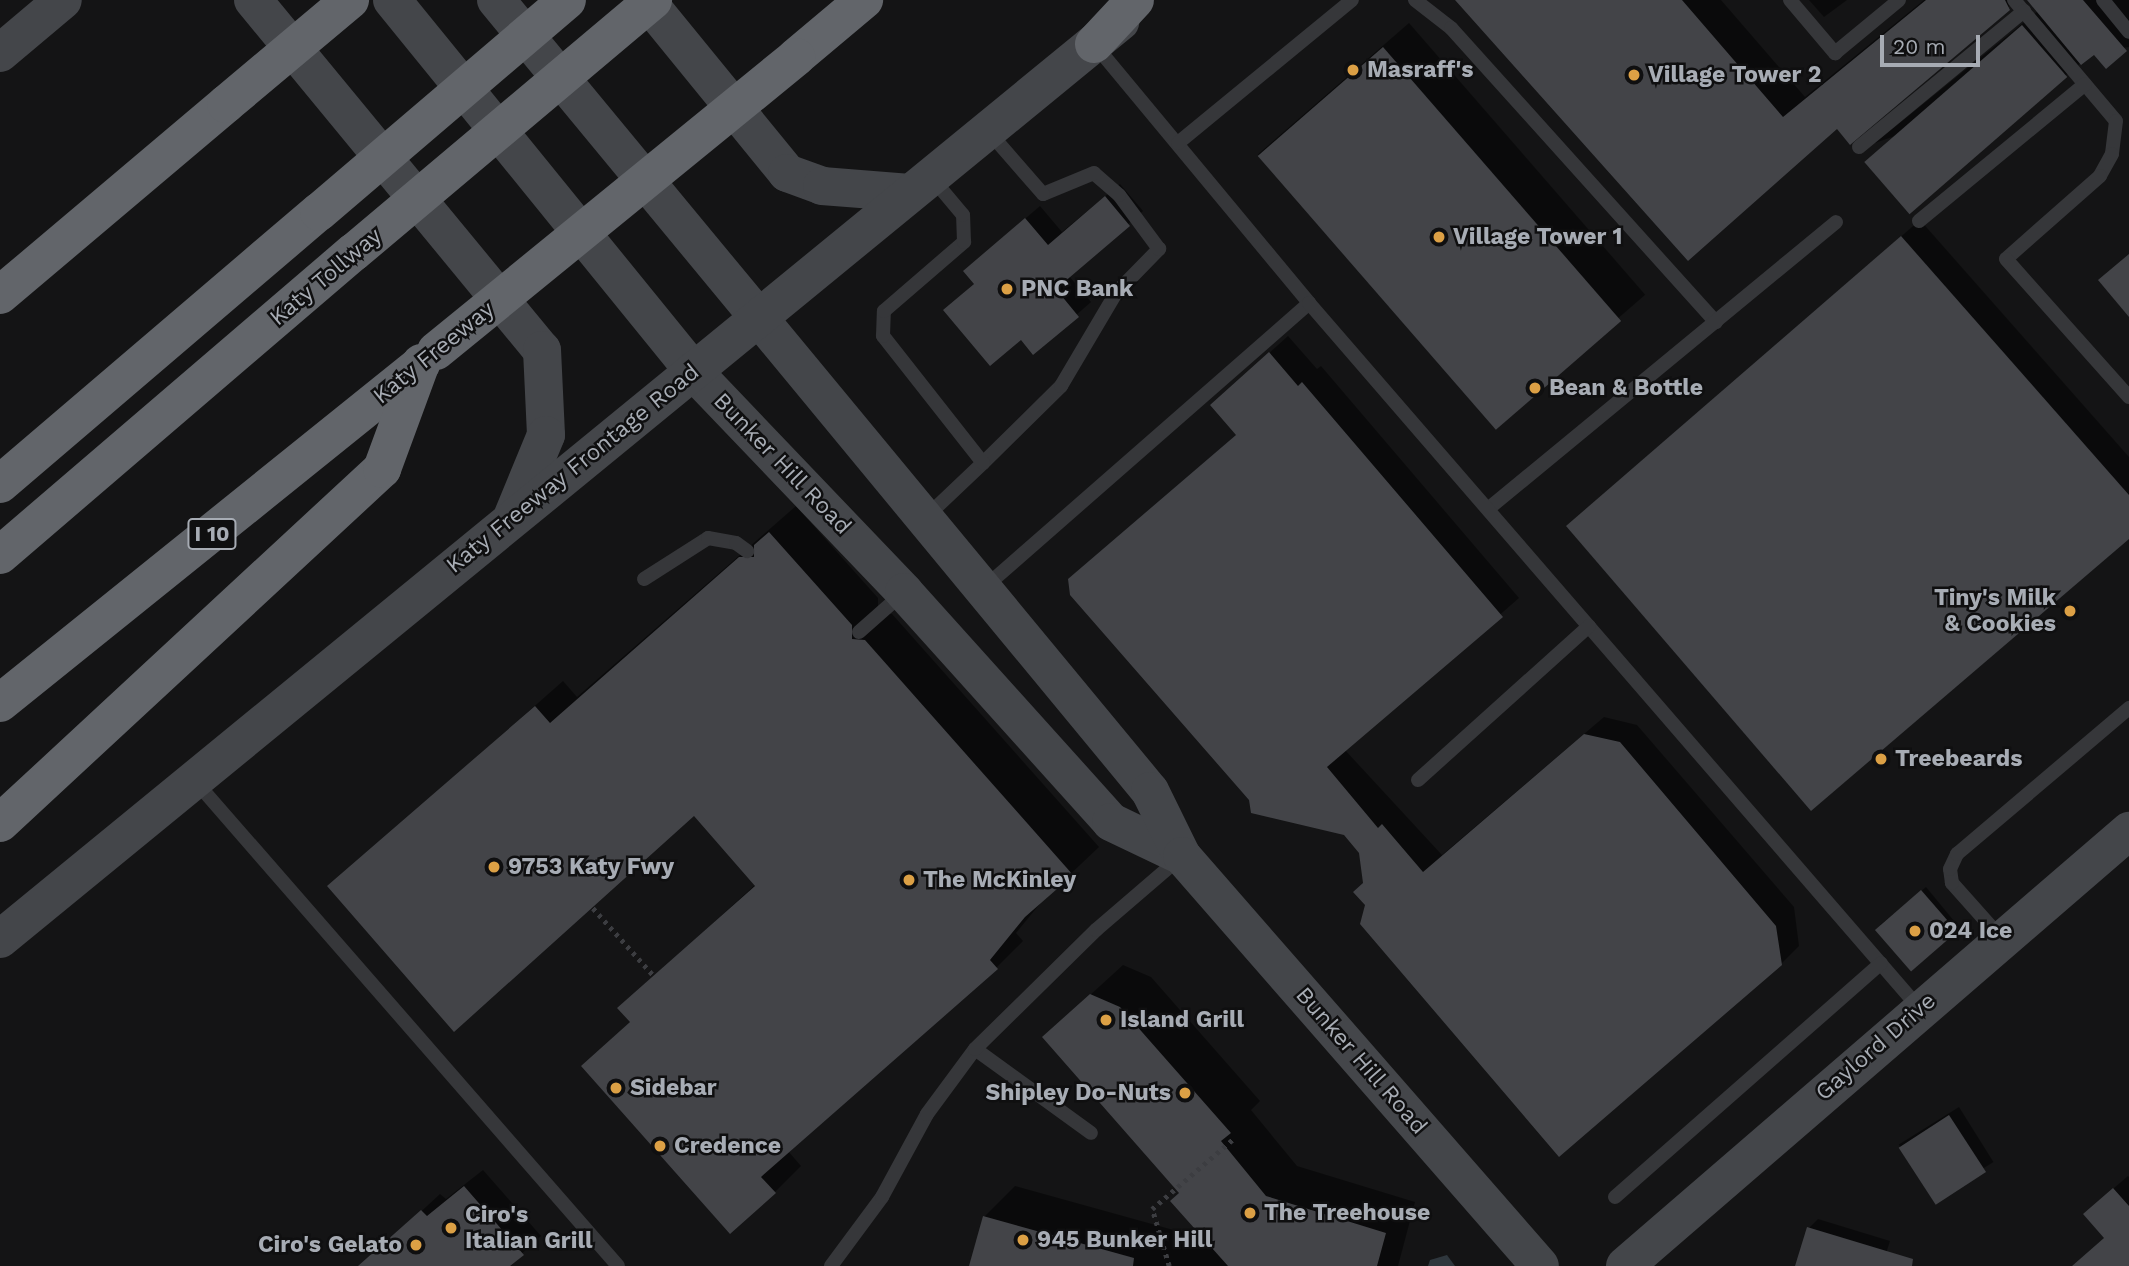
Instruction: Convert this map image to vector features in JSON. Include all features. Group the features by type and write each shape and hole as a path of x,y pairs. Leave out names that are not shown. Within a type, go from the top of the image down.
{"highway":[{"path":"0,295 350,0"},
{"path":"0,484 567,0"},
{"name":"Katy Tollway","path":"0,555 653,0"},
{"name":"Katy Freeway","path":"0,703 429,357 864,0"},
{"path":"1094,44 1135,0"},
{"path":"0,823 382,468 429,357"}],"street":[{"path":"0,53 63,0"},
{"path":"253,0 542,350 546,435 510,520"},
{"name":"Bunker Hill Road","path":"392,0 693,371 904,592 1111,822 1182,856"},
{"name":"Bunker Hill Road","path":"496,0 923,521 1150,791 1182,856 1540,1266"},
{"path":"646,0 788,173 822,186 921,185"},
{"name":"Katy Freeway Frontage Road","path":"0,939 1146,0"},
{"name":"Gaylord Drive","path":"1625,1266 2129,831"}],"lane":[{"path":"1178,144 1352,0"},
{"path":"1415,0 1451,28 1716,322"},
{"path":"1790,0 1835,53 1899,0"},
{"path":"2103,0 2129,32"},
{"path":"1859,147 2019,6 2085,84 2123,121 2112,155 2100,176 2006,259 2129,397"},
{"path":"1094,44 1309,303 1920,1009"},
{"path":"1919,221 2085,84"},
{"path":"923,521 1061,386 1116,293 1158,249 1119,195 1094,173 1043,194 987,130"},
{"path":"921,185 963,215 964,242 884,311 883,336 983,463"},
{"path":"1488,509 1836,222"},
{"path":"981,591 1309,303"},
{"path":"644,579 708,538 736,543 747,551"},
{"path":"859,632 904,592"},
{"path":"1418,780 1589,626"},
{"path":"2002,939 1952,883 1950,869 1957,854 2129,708"},
{"path":"193,779 618,1266"},
{"path":"831,1266 882,1198 927,1114 975,1049 1096,930 1182,856"},
{"path":"1615,1197 1881,963"},
{"path":"975,1049 1091,1133"}],"path":[{"path":"593,908 654,976"},
{"path":"1169,1266 1152,1209 1233,1139"}],"shaded area":[{"path":"1447,1255 1455,1266 1428,1266 1430,1260"}],"building":[{"name":"Village Tower 2","path":"1455,0 1682,0 1783,117 1926,0 2005,0 2010,10 1850,145 1837,129 1688,261"},
{"path":"2027,0 2083,0 2127,51 2106,69 2094,55 2081,65"},
{"path":"2022,25 2067,77 1910,214 1864,162"},
{"name":"Village Tower 1","path":"1383,47 1621,321 1496,430 1258,156"},
{"path":"1105,196 1130,226 1056,289 1079,317 1033,355 1021,340 990,366 943,310 974,284 963,271 1025,218 1048,245"},
{"path":"1901,236 2129,495 2129,539 1811,811 1566,526"},
{"path":"2129,254 2129,317 2098,280"},
{"path":"1269,352 1298,386 1302,382 1503,617 1327,767 1378,828 1382,824 1423,872 1584,734 1620,742 1776,926 1782,965 1559,1157 1360,924 1365,905 1353,892 1363,883 1359,853 1344,835 1251,813 1249,800 1070,595 1068,579 1236,435 1210,405"},
{"name":"The McKinley","path":"769,532 852,625 852,639 865,640 1073,875 1025,917 990,960 998,969 761,1177 776,1193 730,1234 581,1066 630,1022 617,1008 755,886 694,816 454,1032 327,886 535,706 550,723 739,557 754,557 754,545"},
{"name":"024 Ice","path":"1921,890 1957,932 1911,972 1875,930"},
{"path":"1090,994 1120,1007 1231,1133 1221,1141 1266,1196 1386,1233 1377,1266 1228,1266 1170,1201 1179,1193 1042,1037"},
{"path":"1949,1115 1986,1172 1936,1205 1899,1148"},
{"name":"Ciro's Italian Grill","path":"464,1186 524,1255 510,1266 358,1266 421,1210 427,1216"},
{"path":"2113,1188 2129,1206 2129,1266 2072,1266 2104,1238 2083,1214"},
{"name":"945 Bunker Hill","path":"983,1216 1134,1258 1133,1266 969,1266"},
{"path":"1807,1227 1913,1259 1912,1266 1795,1266"}],"place":[{"name":"Masraff's","path":"1353,70"},
{"name":"Village Tower 2","path":"1634,75"},
{"name":"Village Tower 1","path":"1439,237"},
{"name":"PNC Bank","path":"1007,289"},
{"name":"Bean & Bottle","path":"1535,388"},
{"name":"Tiny's Milk & Cookies","path":"2070,611"},
{"name":"Treebeards","path":"1881,759"},
{"name":"9753 Katy Fwy","path":"494,867"},
{"name":"The McKinley","path":"909,880"},
{"name":"024 Ice","path":"1915,931"},
{"name":"Island Grill","path":"1106,1020"},
{"name":"Sidebar","path":"616,1088"},
{"name":"Shipley Do-Nuts","path":"1185,1093"},
{"name":"Credence","path":"660,1146"},
{"name":"The Treehouse","path":"1250,1213"},
{"name":"Ciro's Italian Grill","path":"451,1228"},
{"name":"945 Bunker Hill","path":"1023,1240"},
{"name":"Ciro's Gelato","path":"416,1245"}]}
